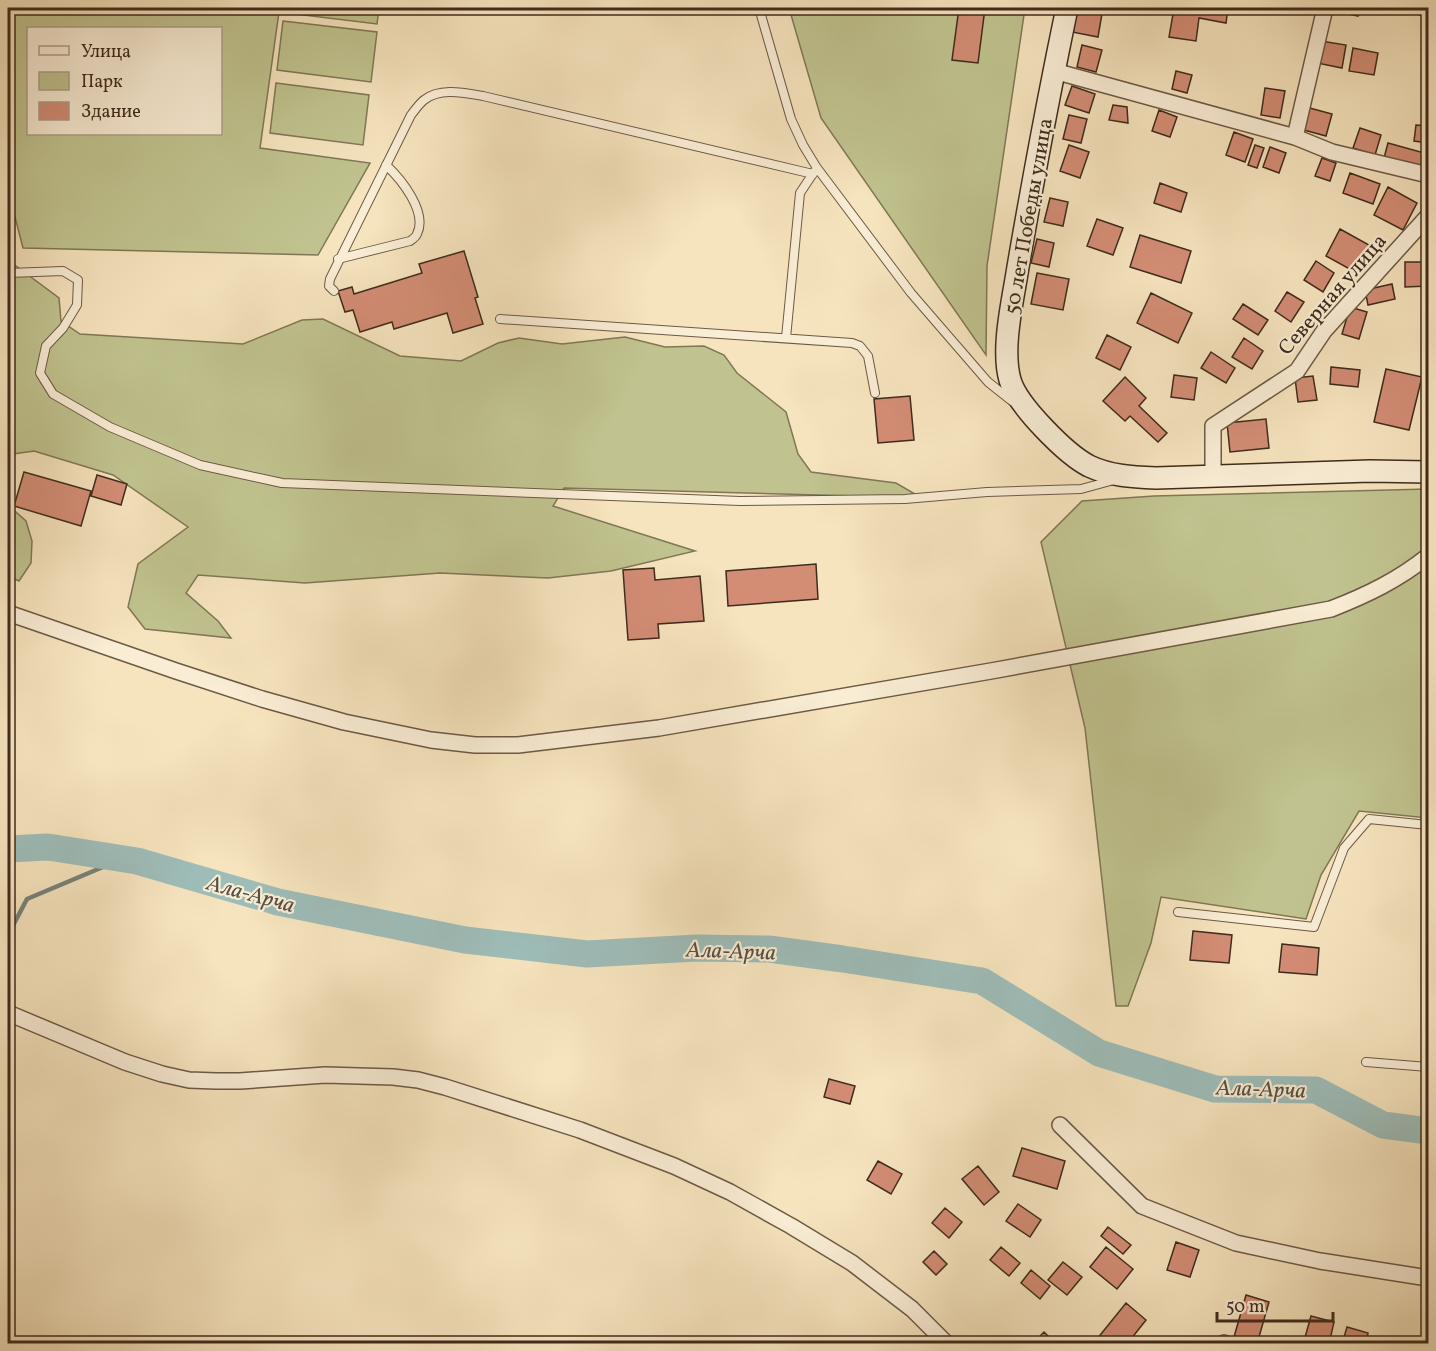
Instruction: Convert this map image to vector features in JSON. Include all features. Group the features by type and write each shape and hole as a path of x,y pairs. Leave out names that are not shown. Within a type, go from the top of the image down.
{"main road":[{"name":"50 лет Победы улица","path":"1067,8 1028,206 1011,310 1007,363 1010,381 1018,397 1035,418 1074,455 1089,465 1128,477 1370,471 1428,472"}],"street":[{"path":"1295,136 1324,8"},
{"path":"1054,71 1295,136 1332,152 1428,175"},
{"name":"Северная улица","path":"1213,475 1213,426 1296,370 1324,331 1428,216"},
{"path":"8,613 262,699 344,722 431,740 475,745 518,745 659,728 980,673 1331,609 1362,597 1409,571 1428,556"},
{"path":"8,1013 125,1062 189,1080 216,1081 326,1075 418,1080 580,1130 674,1166 730,1192 791,1226 852,1263 912,1309 947,1344"},
{"path":"1060,1125 1142,1206 1236,1243 1320,1261 1428,1278"}],"lane":[{"path":"759,8 791,119 815,171 911,293 988,382 1035,418"},
{"path":"334,291 329,286 338,259 411,115 425,99 442,93 483,96 815,171"},
{"path":"338,259 410,241 417,234 419,224 417,209 411,195 386,165"},
{"path":"786,338 800,193 815,171"},
{"path":"8,273 63,271 78,280 77,305 63,328 46,346 40,373 53,394 110,427 200,465 282,483 740,501 904,499 987,492 1081,489 1128,477"},
{"path":"500,319 852,343 860,346 868,356 875,393"},
{"path":"1178,912 1314,927 1344,848 1369,819 1428,825"},
{"path":"1366,1062 1428,1067"}],"green space":[{"path":"8,8 379,8 377,24 279,12 260,148 370,163 318,255 23,248 8,190"},
{"path":"789,8 1025,8 987,266 986,355 821,118"},
{"path":"283,21 377,32 371,82 277,70"},
{"path":"276,83 369,95 363,145 270,133"},
{"path":"8,260 59,298 61,321 80,334 243,344 302,320 323,319 400,356 461,361 498,343 519,338 562,344 625,337 665,347 704,346 724,355 737,373 786,412 798,454 811,472 896,483 915,494 894,497 564,488 553,506 695,551 611,571 548,578 440,573 305,583 198,575 186,593 218,621 231,638 145,629 128,607 138,564 188,527 113,475 34,451 13,454 8,459"},
{"path":"1428,489 1428,818 1359,811 1321,875 1306,919 1161,897 1151,943 1128,1006 1116,1006 1085,728 1041,542 1082,501 1154,496"},
{"path":"8,505 26,521 32,541 31,563 19,581 8,576"}],"building":[{"path":"959,8 985,8 978,63 952,60"},
{"path":"1077,8 1103,8 1098,37 1072,32"},
{"path":"1174,8 1228,8 1226,23 1199,18 1196,41 1169,37"},
{"path":"1335,8 1360,8 1358,16 1334,11"},
{"path":"1413,8 1428,8 1428,17 1412,13"},
{"path":"1321,41 1346,45 1342,68 1317,63"},
{"path":"1082,45 1102,50 1096,72 1077,67"},
{"path":"1353,48 1378,53 1374,75 1349,71"},
{"path":"1176,71 1192,75 1187,93 1172,89"},
{"path":"1072,86 1095,94 1089,113 1065,105"},
{"path":"1265,88 1285,91 1280,118 1261,115"},
{"path":"1113,105 1127,107 1128,123 1109,120"},
{"path":"1306,107 1332,114 1326,136 1300,129"},
{"path":"1159,110 1177,117 1170,137 1152,131"},
{"path":"1069,115 1087,119 1081,143 1063,139"},
{"path":"1416,125 1428,126 1428,143 1414,141"},
{"path":"1360,128 1381,135 1375,155 1353,148"},
{"path":"1234,132 1253,139 1245,162 1226,155"},
{"path":"1388,143 1428,154 1428,170 1384,158"},
{"path":"1069,145 1089,152 1080,178 1060,171"},
{"path":"1255,145 1264,148 1257,168 1248,165"},
{"path":"1270,147 1286,153 1279,173 1263,167"},
{"path":"1322,158 1336,163 1330,181 1315,176"},
{"path":"1350,173 1380,184 1373,204 1343,193"},
{"path":"1160,183 1187,193 1181,212 1154,203"},
{"path":"1388,187 1417,203 1403,230 1374,215"},
{"path":"1050,198 1068,202 1063,226 1044,222"},
{"path":"1097,219 1123,228 1113,255 1087,246"},
{"path":"1340,229 1369,245 1355,272 1326,256"},
{"path":"1140,235 1191,251 1181,283 1130,267"},
{"path":"1037,239 1054,243 1049,267 1031,263"},
{"path":"464,251 478,297 475,298 483,324 453,333 447,313 394,329 392,322 360,332 353,310 345,312 338,291 352,287 354,294 422,273 419,264"},
{"path":"1316,261 1334,273 1323,292 1304,280"},
{"path":"1405,262 1428,262 1428,286 1405,287"},
{"path":"1037,273 1069,279 1063,310 1031,304"},
{"path":"1392,284 1395,299 1368,305 1365,290"},
{"path":"1287,292 1304,302 1291,322 1275,311"},
{"path":"1151,293 1192,313 1178,343 1137,323"},
{"path":"1243,304 1268,320 1258,335 1233,319"},
{"path":"1350,307 1367,312 1359,339 1342,334"},
{"path":"1107,335 1131,347 1120,370 1096,358"},
{"path":"1244,338 1263,351 1252,369 1232,357"},
{"path":"1211,352 1235,368 1226,383 1201,368"},
{"path":"1331,367 1360,370 1358,387 1330,384"},
{"path":"1386,369 1422,377 1409,430 1374,422"},
{"path":"1174,375 1197,378 1194,400 1171,397"},
{"path":"1313,376 1317,400 1298,402 1295,378"},
{"path":"1125,377 1146,398 1139,406 1167,433 1158,442 1130,416 1125,421 1103,401"},
{"path":"910,396 914,440 878,443 874,399"},
{"path":"1266,419 1269,448 1230,452 1227,423"},
{"path":"24,472 91,491 81,526 14,506"},
{"path":"97,475 127,484 121,505 91,496"},
{"path":"816,564 818,599 728,606 726,571"},
{"path":"654,568 655,580 700,576 704,621 658,624 659,638 628,640 623,570"},
{"path":"1193,931 1232,935 1229,963 1190,960"},
{"path":"1282,944 1319,948 1317,975 1279,972"},
{"path":"829,1079 855,1086 850,1104 824,1097"},
{"path":"1022,1148 1065,1161 1057,1189 1013,1176"},
{"path":"878,1161 902,1174 891,1194 867,1180"},
{"path":"978,1166 999,1192 984,1205 962,1179"},
{"path":"1018,1204 1041,1220 1030,1237 1006,1221"},
{"path":"945,1208 962,1222 949,1238 932,1223"},
{"path":"1108,1227 1131,1245 1123,1254 1101,1236"},
{"path":"1176,1242 1199,1250 1190,1277 1167,1270"},
{"path":"1001,1247 1020,1263 1009,1276 990,1260"},
{"path":"1106,1247 1133,1269 1117,1289 1090,1267"},
{"path":"934,1251 947,1264 936,1275 923,1262"},
{"path":"1063,1262 1082,1277 1067,1295 1048,1280"},
{"path":"1031,1270 1050,1286 1040,1299 1021,1283"},
{"path":"1246,1295 1269,1302 1257,1344 1234,1337"},
{"path":"1126,1303 1146,1320 1127,1344 1103,1344 1097,1339"},
{"path":"1311,1316 1334,1322 1329,1344 1313,1344 1304,1341"},
{"path":"1347,1327 1368,1333 1366,1344 1342,1344"},
{"path":"1044,1332 1056,1344 1033,1343"}],"waterway":[{"name":"Ала-Арча","path":"8,849 48,847 137,861 278,902 465,940 587,954 697,948 769,949 982,981 1099,1053 1215,1089 1316,1090 1383,1125 1428,1131"},
{"path":"8,935 27,899 122,859"}]}
